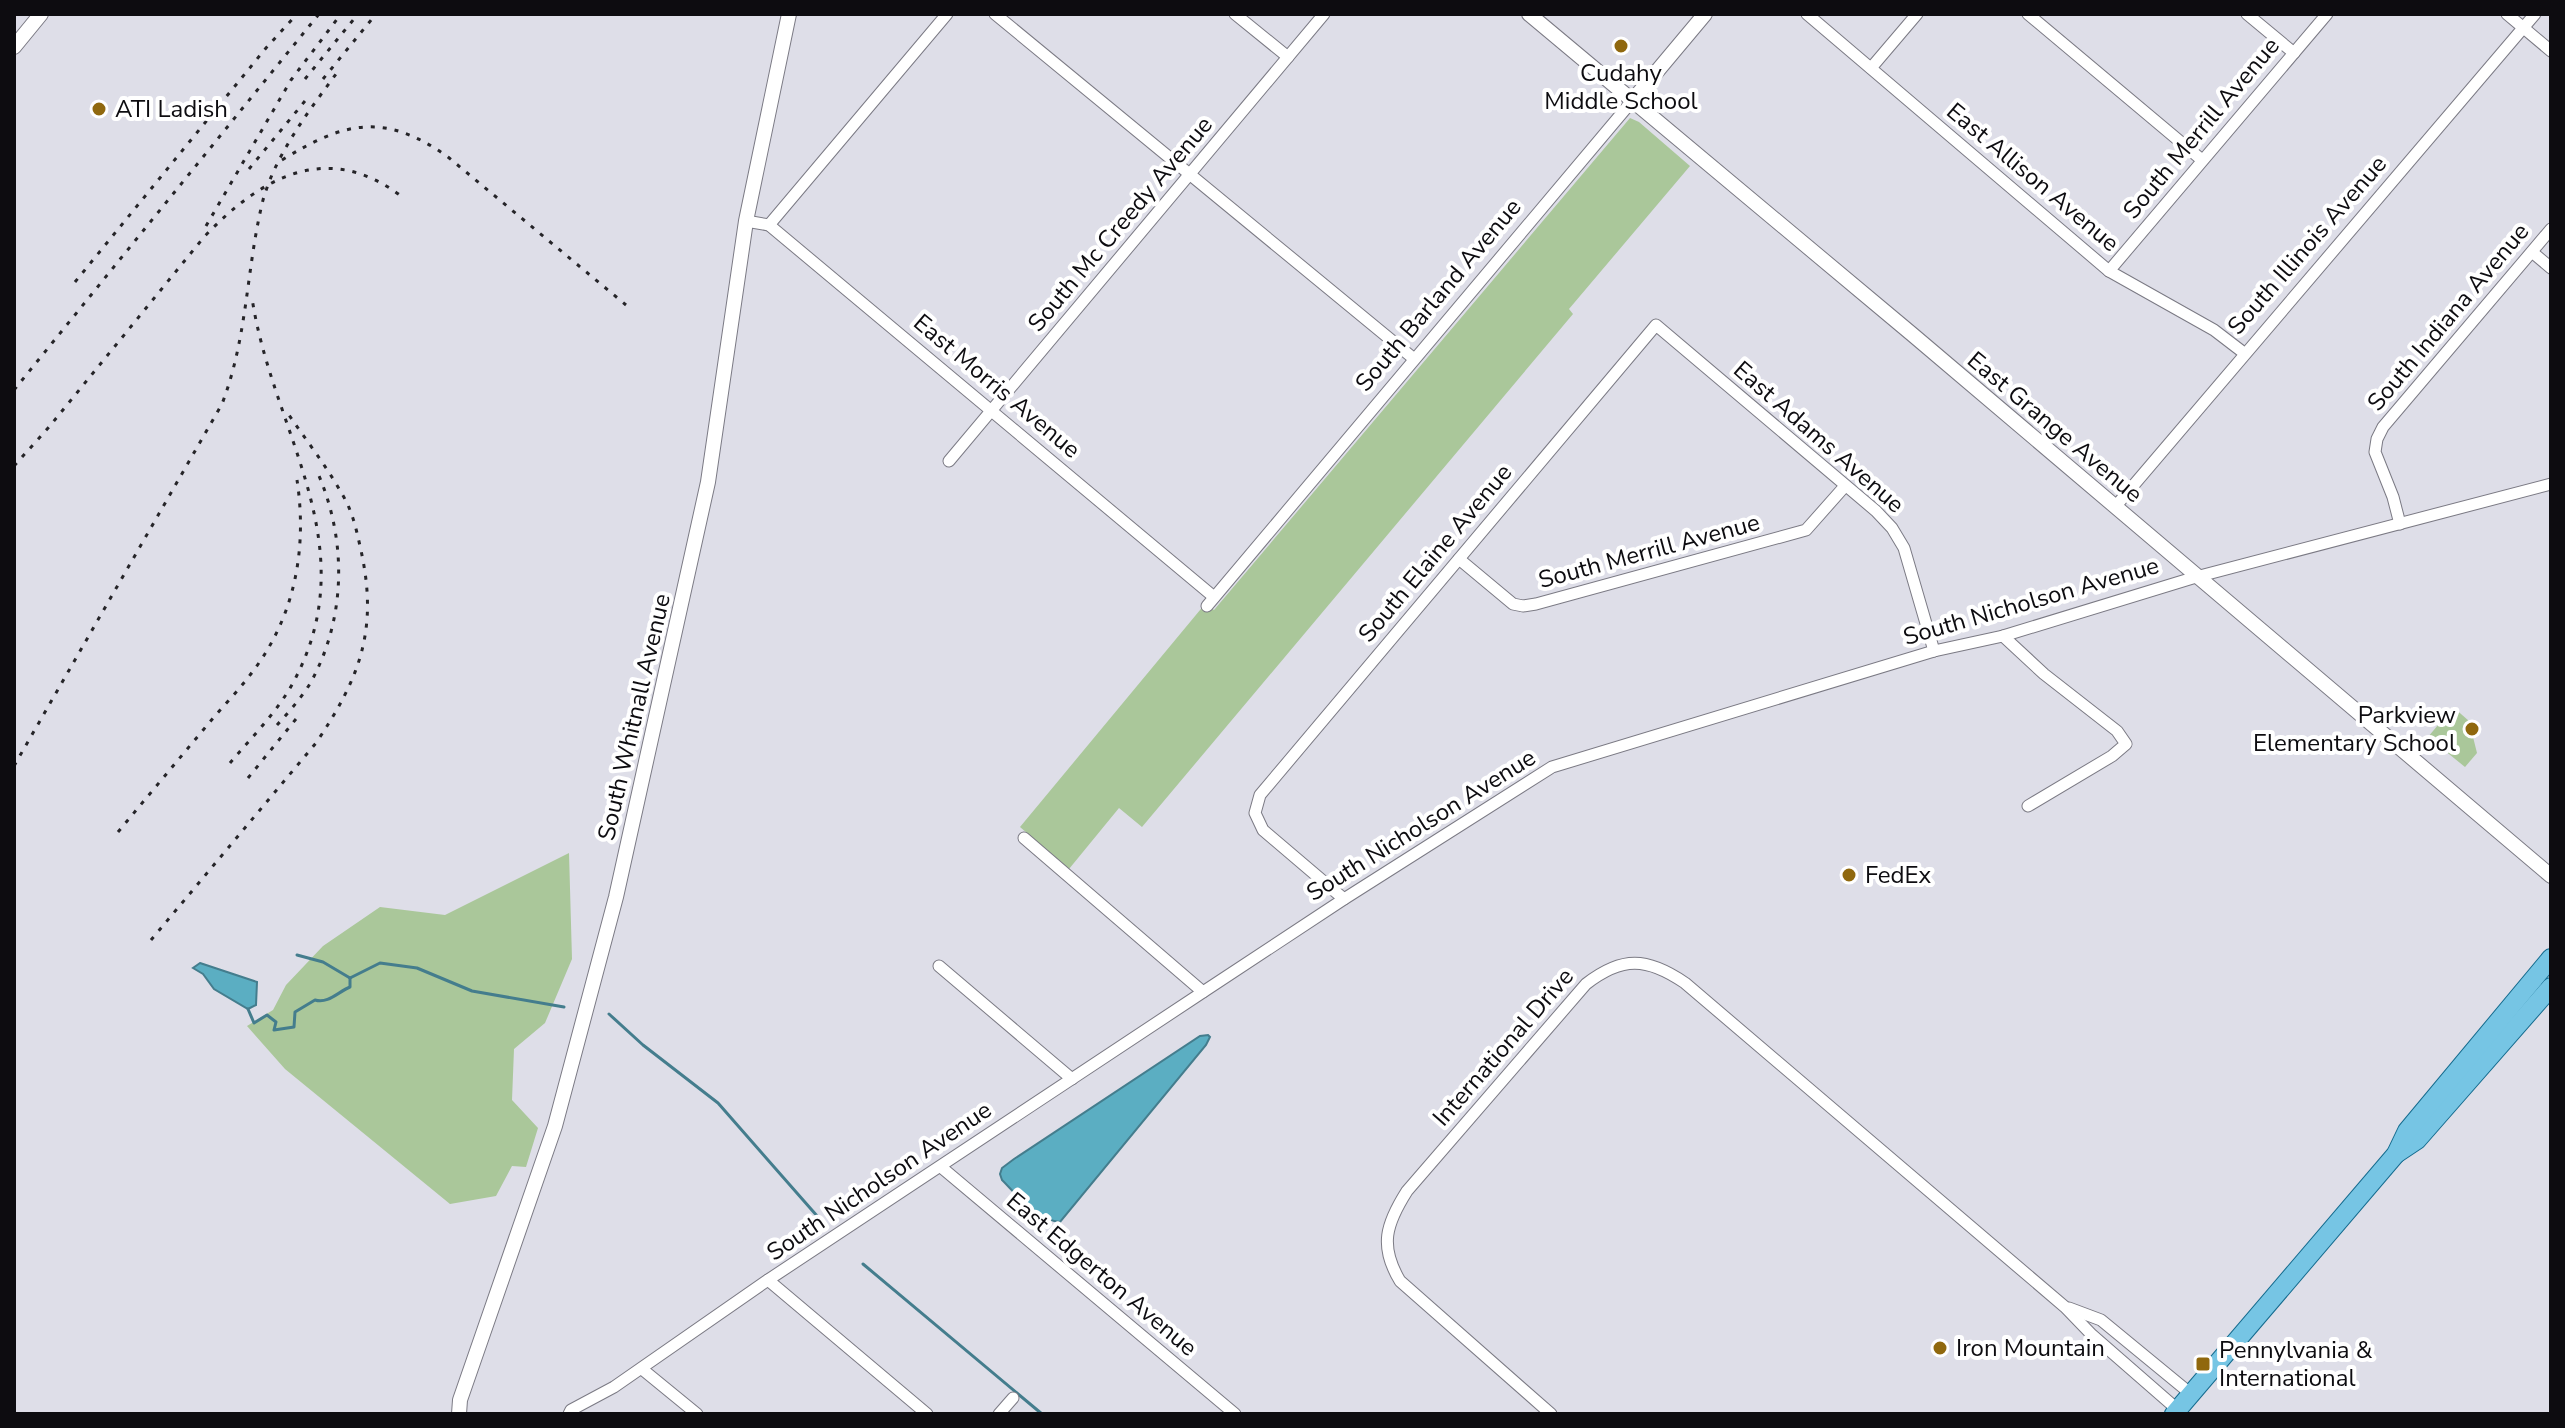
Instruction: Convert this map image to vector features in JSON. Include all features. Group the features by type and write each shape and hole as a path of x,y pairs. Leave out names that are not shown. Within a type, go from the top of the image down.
{"main road":[{"path":"2176,1412 2396,1154 2407,1131 2551,958"},
{"path":"2396,1154 2417,1140 2551,987"}],"street":[{"name":"South Whitnall Avenue","path":"459,1414 460,1400 555,1126 616,897 708,482 746,221 789,14"},
{"path":"769,225 947,14"},
{"path":"995,14 1413,358"},
{"path":"1235,14 1288,57"},
{"name":"South Mc Creedy Avenue","path":"949,461 1324,14"},
{"name":"East Grange Avenue","path":"1529,14 2551,876"},
{"name":"South Barland Avenue","path":"1211,601 1705,14"},
{"name":"East Allison Avenue","path":"1807,14 2109,271 2214,330 2244,353"},
{"path":"1871,68 1917,14"},
{"path":"2028,14 2202,160"},
{"path":"2247,14 2294,53"},
{"name":"South Merrill Avenue","path":"2109,271 2327,14"},
{"path":"2507,14 2551,51"},
{"name":"South Illinois Avenue","path":"2115,507 2535,14"},
{"path":"14,47 36,16"},
{"name":"East Morris Avenue","path":"746,221 769,225 992,410 1211,601"},
{"name":"South Indiana Avenue","path":"2400,524 2375,452 2383,427 2551,229"},
{"path":"2532,252 2551,268"},
{"name":"East Adams Avenue","path":"1656,325 1892,528 1904,548 1934,651"},
{"name":"South Elaine Avenue","path":"1344,899 1263,830 1255,813 1260,795 1656,325"},
{"name":"South Nicholson Avenue","path":"569,1414 642,1369 768,1280 1344,899 1552,767 1934,651 2003,636 2196,577 2551,484"},
{"name":"South Merrill Avenue","path":"1459,559 1513,604 1536,604 1806,530 1845,486"},
{"path":"2003,636 2044,674 2117,731 2126,744 2112,756 2028,806"},
{"path":"1024,838 1203,992"},
{"name":"International Drive","path":"1551,1414 1400,1281 1387,1253 1388,1228 1407,1191 1586,984 1603,971 1628,963 1651,964 1685,983 2065,1307 2176,1412"},
{"path":"939,966 1072,1079"},
{"name":"East Edgerton Avenue","path":"941,1167 1235,1414"},
{"path":"768,1280 927,1414"},
{"name":"International Drive","path":"2065,1307 2101,1320 2191,1394"},
{"path":"642,1369 697,1414"},
{"path":"999,1414 1013,1398"}],"green space":[{"path":"1630,118 1639,122 1690,166 1569,309 1573,314 1142,827 1119,808 1069,869 1020,827 1205,604 1214,610"},
{"path":"2453,707 2469,721 2477,753 2465,767 2428,737"},
{"path":"569,853 572,959 545,1023 514,1049 512,1100 538,1128 526,1167 512,1166 496,1196 450,1204 285,1069 247,1026 273,1010 286,985 323,946 380,907 445,915"}],"water":[{"path":"200,963 257,982 256,1005 248,1009 214,989 203,974 193,968"},
{"path":"1208,1035 1206,1045 1060,1222 1035,1212 1002,1180 1002,1168 1014,1159 1200,1036"}],"waterway":[{"path":"297,955 323,962 350,978"},
{"path":"350,978 380,963 417,968 472,991 564,1007"},
{"path":"248,1009 254,1023 267,1015 276,1022 274,1030 294,1027 295,1012 315,1000 329,999 350,987 350,978"},
{"path":"609,1014 643,1045 718,1103 818,1217"},
{"path":"863,1264 1042,1414"}],"railway":[{"path":"75,282 297,14"},
{"path":"14,390 319,14"},
{"path":"206,226 291,80 341,14"},
{"path":"305,79 358,14"},
{"path":"323,79 376,14"},
{"path":"14,766 222,404 237,353 263,200 276,166 294,134 336,74"},
{"path":"249,169 305,101"},
{"path":"282,160 346,130 365,127 404,133 448,157 626,305"},
{"path":"14,466 204,237 248,197 296,173 321,169 347,170 374,179 401,196"},
{"path":"230,763 273,713 294,681 314,631 321,582 318,535 308,488 277,395 252,298"},
{"path":"151,940 316,743 345,695 362,650 367,602 365,575 353,519 336,483 287,412"},
{"path":"277,725 311,682 323,657 337,604 338,549 326,495 316,469"},
{"path":"118,832 245,682 270,646 289,601 299,554 297,480"},
{"path":"248,778 296,719"}],"place":[{"name":"Cudahy Middle School","path":"1621,46"},
{"name":"ATI Ladish","path":"99,109"},
{"name":"Parkview Elementary School","path":"2472,729"},
{"name":"FedEx","path":"1849,875"},
{"name":"Iron Mountain","path":"1940,1348"},
{"name":"Pennylvania & International","path":"2203,1364"}]}
